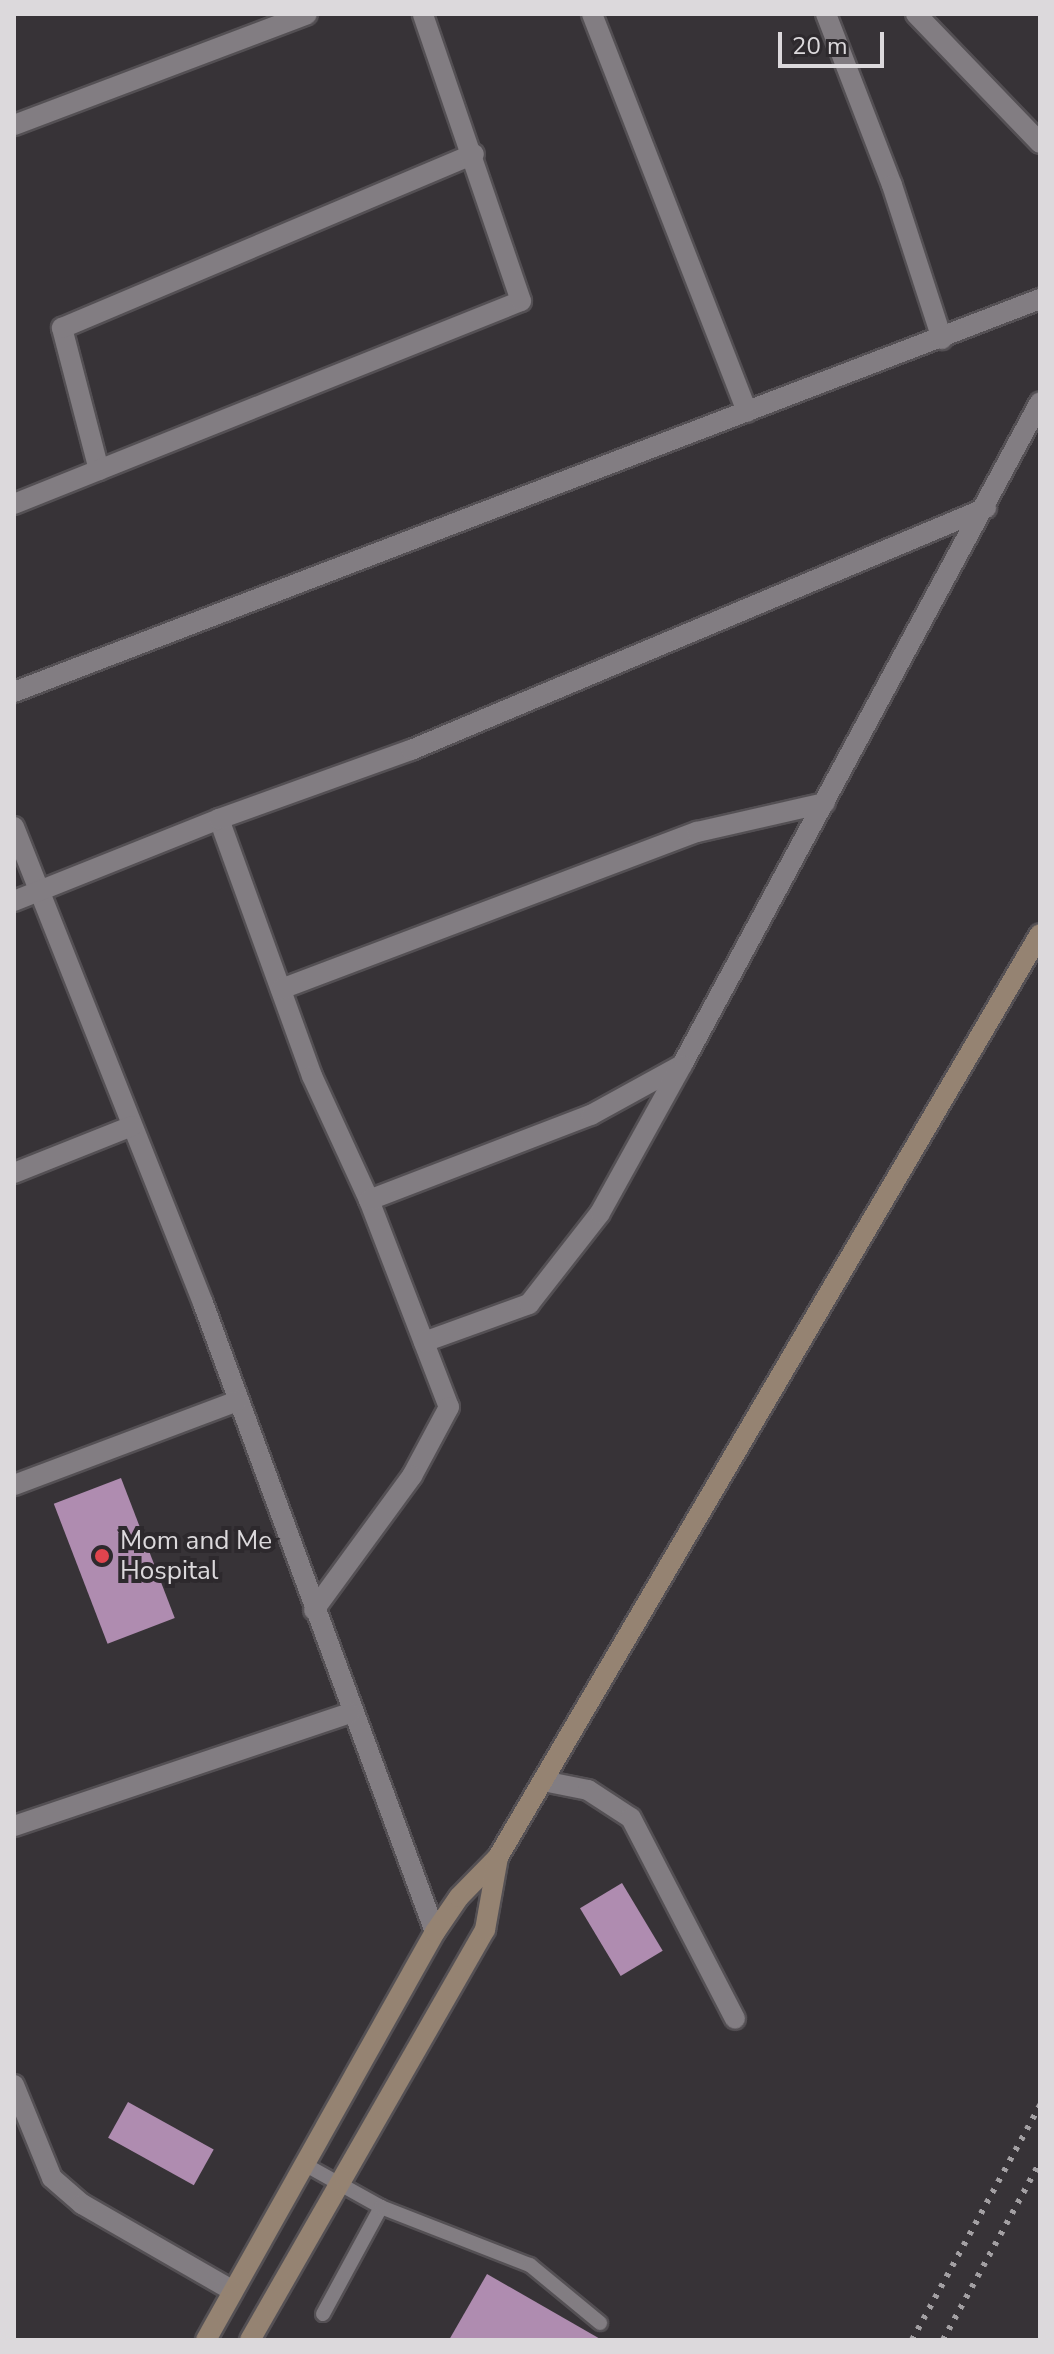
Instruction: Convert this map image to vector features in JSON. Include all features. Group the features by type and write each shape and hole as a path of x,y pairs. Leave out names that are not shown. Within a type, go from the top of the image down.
{"street":[{"path":"14,125 307,14"},
{"path":"14,504 521,301 474,154 423,14"},
{"path":"592,14 747,412"},
{"path":"826,14 892,185 942,339"},
{"path":"916,14 1040,143"},
{"path":"99,470 62,328 474,154"},
{"path":"14,692 1040,299"},
{"path":"424,1342 529,1304 600,1213 986,508 1040,402"},
{"path":"14,901 219,819 411,750 986,508"},
{"path":"281,989 697,832 825,803"},
{"path":"219,819 312,1076 369,1200 449,1407 412,1476 314,1610"},
{"path":"14,827 238,1401 350,1713 435,1932"},
{"path":"206,2340 435,1932 459,1897 498,1857 1040,934"},
{"path":"369,1200 591,1115 682,1065"},
{"path":"14,1173 132,1126"},
{"path":"14,1485 238,1401"},
{"path":"14,1826 350,1713"},
{"path":"543,1781 588,1790 631,1818 735,2019"},
{"path":"250,2340 485,1930 498,1857"},
{"path":"14,2085 52,2178 82,2204 233,2291"}],"lane":[{"path":"304,2164 381,2207 530,2265 600,2323"},
{"path":"323,2314 381,2207"}],"building":[{"path":"121,1478 175,1618 108,1644 54,1504"},
{"path":"622,1883 663,1951 621,1976 580,1908"},
{"path":"128,2102 214,2150 194,2185 108,2138"},
{"path":"487,2274 602,2340 449,2340"}],"railway":[{"path":"912,2340 1040,2105"},
{"path":"943,2340 1040,2162"}],"place":[{"name":"Mom and Me Hospital","path":"102,1556"}]}
